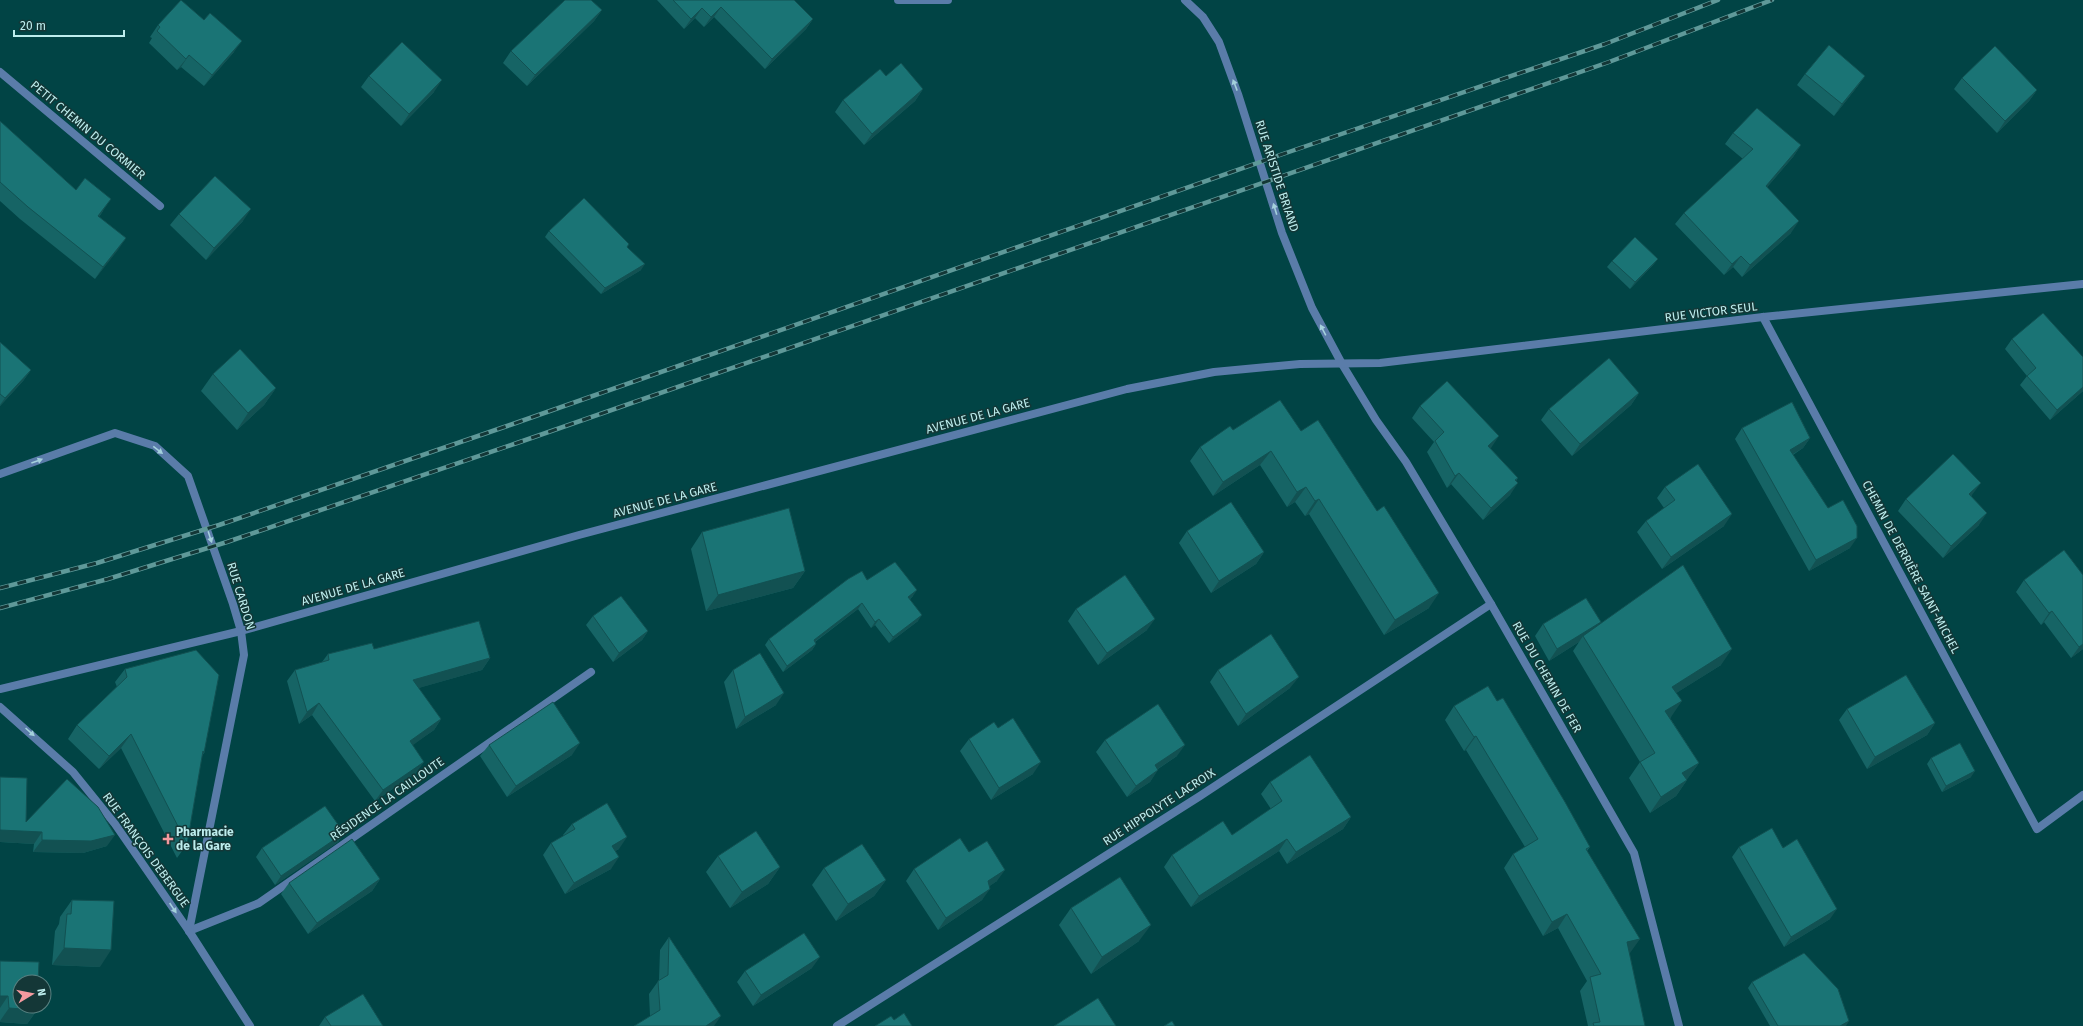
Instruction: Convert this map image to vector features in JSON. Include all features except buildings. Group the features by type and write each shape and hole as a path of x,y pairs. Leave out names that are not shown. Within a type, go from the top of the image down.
{"street":[{"path":"898,0 948,0"},
{"name":"RUE ARISTIDE BRIAND","path":"1185,0 1202,17 1219,42 1238,94 1282,233 1312,308 1342,364"},
{"name":"PETIT CHEMIN DU CORMIER","path":"0,72 160,206"},
{"name":"RUE VICTOR SEUL","path":"1342,364 1380,363 1763,318 2083,284"},
{"name":"CHEMIN DE DERRIÈRE SAINT-MICHEL","path":"1763,318 2038,829 2083,795"},
{"name":"AVENUE DE LA GARE","path":"0,689 241,631 571,537 1127,389 1214,372 1300,364 1342,364"},
{"name":"RUE DU CHEMIN DE FER","path":"1342,364 1376,420 1406,462 1491,604 1634,853 1679,1026"},
{"name":"RUE CARDON","path":"0,474 115,433 155,446 188,476 241,631 244,655 189,931"},
{"name":"RUE HIPPOLYTE LACROIX","path":"837,1026 1193,800 1491,604"},
{"name":"RÉSIDENCE LA CAILLOUTE","path":"189,931 259,903 591,672"},
{"name":"RUE FRANÇOIS DEBERGUE","path":"0,707 73,772 115,824 189,931 250,1026"}],"railway":[{"path":"0,588 97,563 219,525 510,425 1280,155 1605,44 1718,0"},
{"path":"0,608 108,579 227,542 517,443 1609,62 1772,0"}],"place":[{"name":"Pharmacie de la Gare","path":"168,839"}]}
